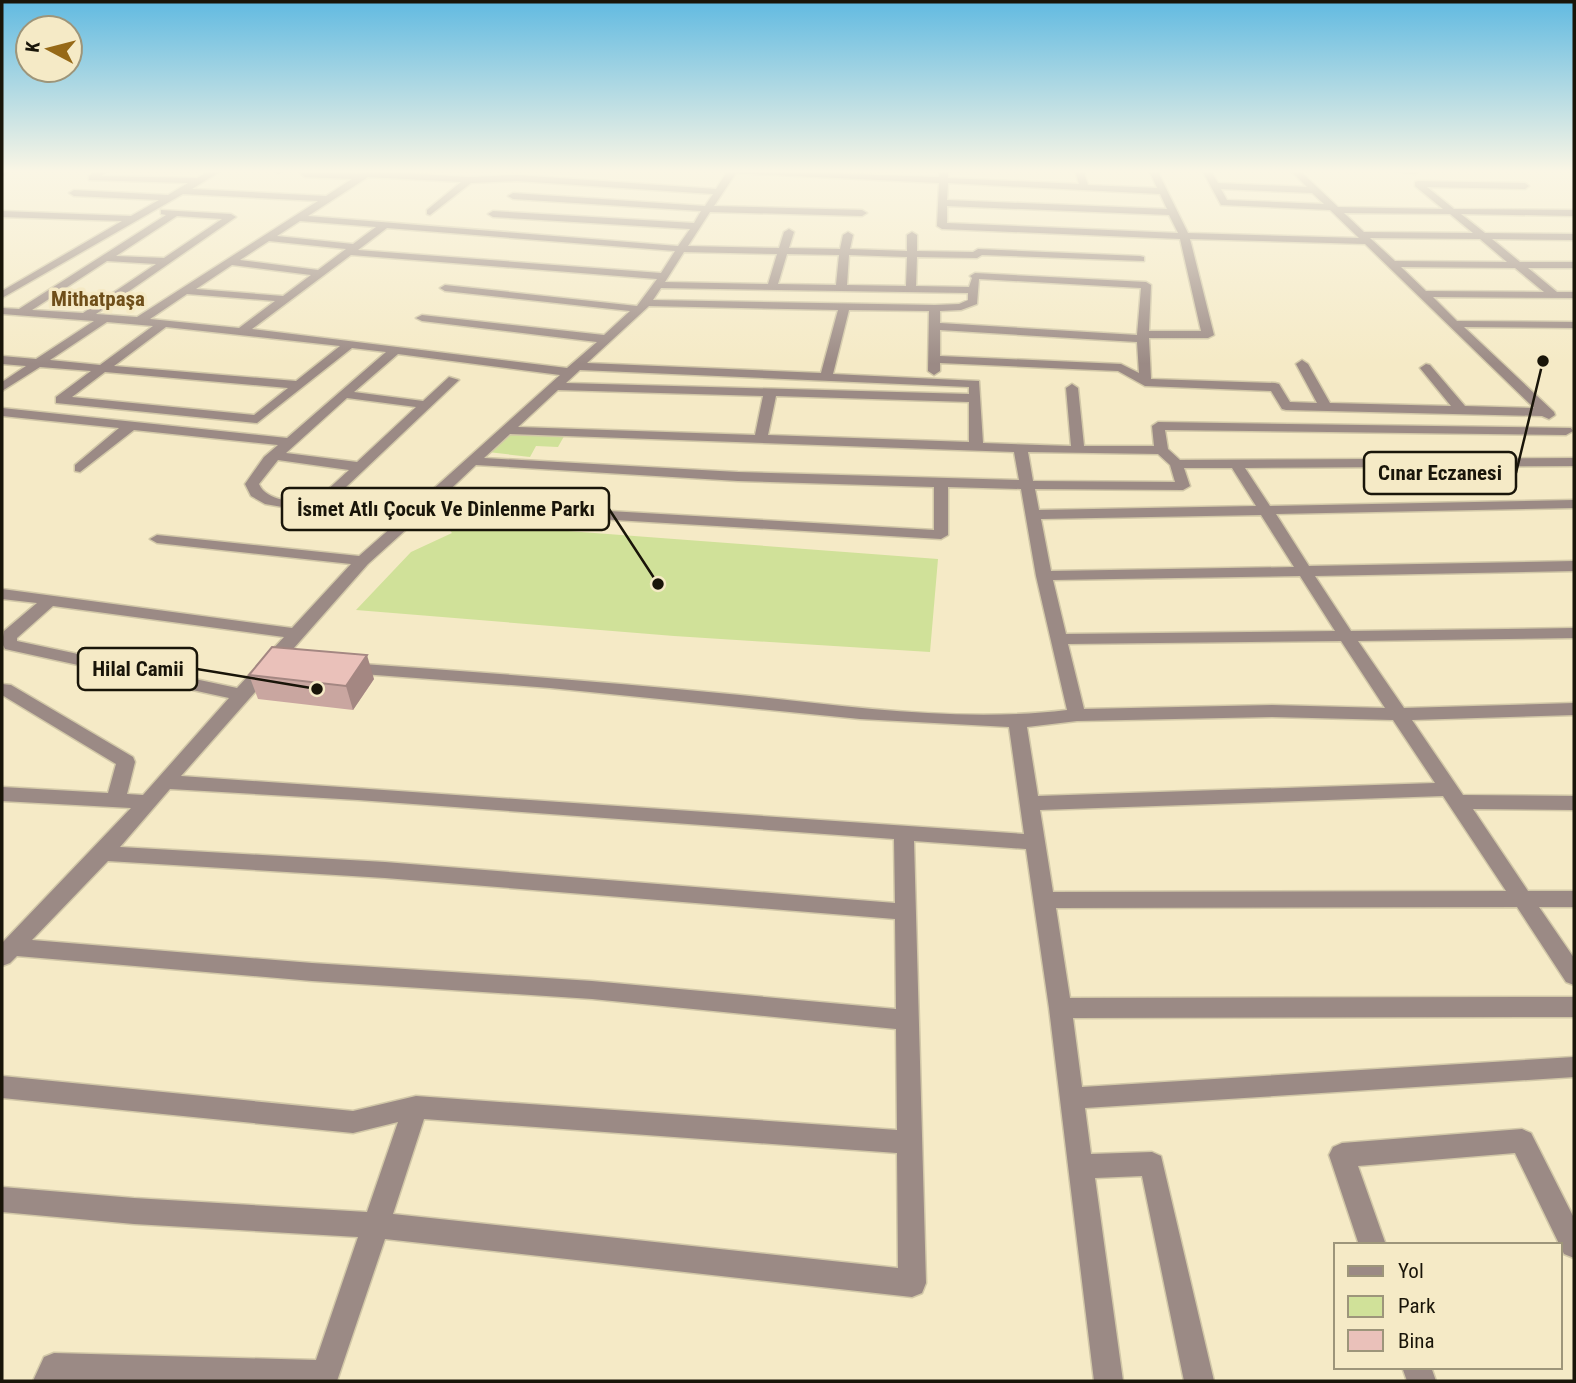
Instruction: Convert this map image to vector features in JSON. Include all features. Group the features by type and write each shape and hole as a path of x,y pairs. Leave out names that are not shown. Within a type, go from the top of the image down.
{"street":[{"path":"2,295 105,235"},
{"path":"21,312 141,235"},
{"path":"86,316 205,235"},
{"path":"139,320 272,235"},
{"path":"242,331 373,235"},
{"path":"494,235 681,249 977,253 1140,259"},
{"path":"7,952 103,853 270,662 363,561 642,306 690,235"},
{"path":"772,287 788,235"},
{"path":"841,288 848,235"},
{"path":"911,289 912,235"},
{"path":"445,288 642,306 961,307 973,302 979,235"},
{"path":"1147,235 1365,238 1574,237"},
{"path":"1361,235 1570,435"},
{"path":"935,326 1143,337 1208,335 1184,236"},
{"path":"1479,236 1555,295"},
{"path":"267,238 352,250 661,281 772,287 974,290"},
{"path":"104,258 166,261"},
{"path":"229,262 321,273"},
{"path":"1391,264 1574,265"},
{"path":"975,276 1146,285 1143,337 1145,382"},
{"path":"184,291 286,299"},
{"path":"1423,294 1574,295"},
{"path":"825,376 844,306"},
{"path":"934,382 935,308"},
{"path":"2,311 139,320 573,369 825,376 975,384 976,446"},
{"path":"2,387 107,317"},
{"path":"422,318 605,340"},
{"path":"164,323 60,400 257,419 351,343"},
{"path":"1454,324 1574,325"},
{"path":"396,349 274,455 252,484 256,493 271,500 403,523"},
{"path":"934,359 1121,368 1145,382 1275,387 1286,405 1546,412"},
{"path":"2,360 299,385"},
{"path":"1302,364 1325,406"},
{"path":"1426,368 1461,410"},
{"path":"316,508 453,380"},
{"path":"553,386 975,398"},
{"path":"1072,388 1078,450"},
{"path":"761,439 770,393"},
{"path":"343,394 426,405"},
{"path":"2,412 289,442"},
{"path":"80,468 130,426"},
{"path":"471,461 670,475 1026,486 1183,486 1176,464 1161,450 1157,426 1570,435"},
{"path":"505,430 1078,450 1161,450"},
{"path":"1020,448 1044,576 1077,715"},
{"path":"274,455 360,467"},
{"path":"1176,464 1574,462"},
{"path":"1236,464 1347,637 1574,976"},
{"path":"424,503 942,535 941,483"},
{"path":"1031,515 1574,504"},
{"path":"157,539 363,561"},
{"path":"1044,576 1574,566"},
{"path":"2,594 298,634"},
{"path":"49,601 10,635 11,645 242,695"},
{"path":"1059,639 1574,633"},
{"path":"270,662 296,664"},
{"path":"337,667 550,682 860,713 1017,722 1077,715 1574,709"},
{"path":"5,689 126,762 116,800"},
{"path":"1017,722 1073,1098 1108,1381"},
{"path":"166,782 385,795 1035,842"},
{"path":"2,794 149,802"},
{"path":"1029,803 1453,795 1574,803"},
{"path":"2,1199 134,1211 374,1225 912,1283 904,832"},
{"path":"103,853 385,870 905,912"},
{"path":"1044,900 1574,899"},
{"path":"7,952 592,990 907,1020"},
{"path":"1060,1008 1574,1007"},
{"path":"1073,1098 1574,1068"},
{"path":"2,1087 353,1122 416,1107 909,1142"},
{"path":"47,1381 54,1367 324,1378 416,1107"},
{"path":"1372,1243 1342,1155 1522,1140 1574,1245"},
{"path":"1081,1166 1152,1164 1199,1381"}],"green space":[{"path":"512,430 567,431 558,447 536,446 530,457 488,452"},
{"path":"444,524 502,526 938,559 930,652 674,636 356,610 411,552 452,533"}],"building":[{"path":"272,647 367,655 346,686 249,675"}],"place":[{"name":"Cınar Eczanesi","path":"1543,361"},
{"name":"İsmet Atlı Çocuk Ve Dinlenme Parkı","path":"658,584"},
{"name":"Hilal Camii","path":"317,689"}],"district":[{"name":"Mithatpaşa","path":"98,299"}]}
